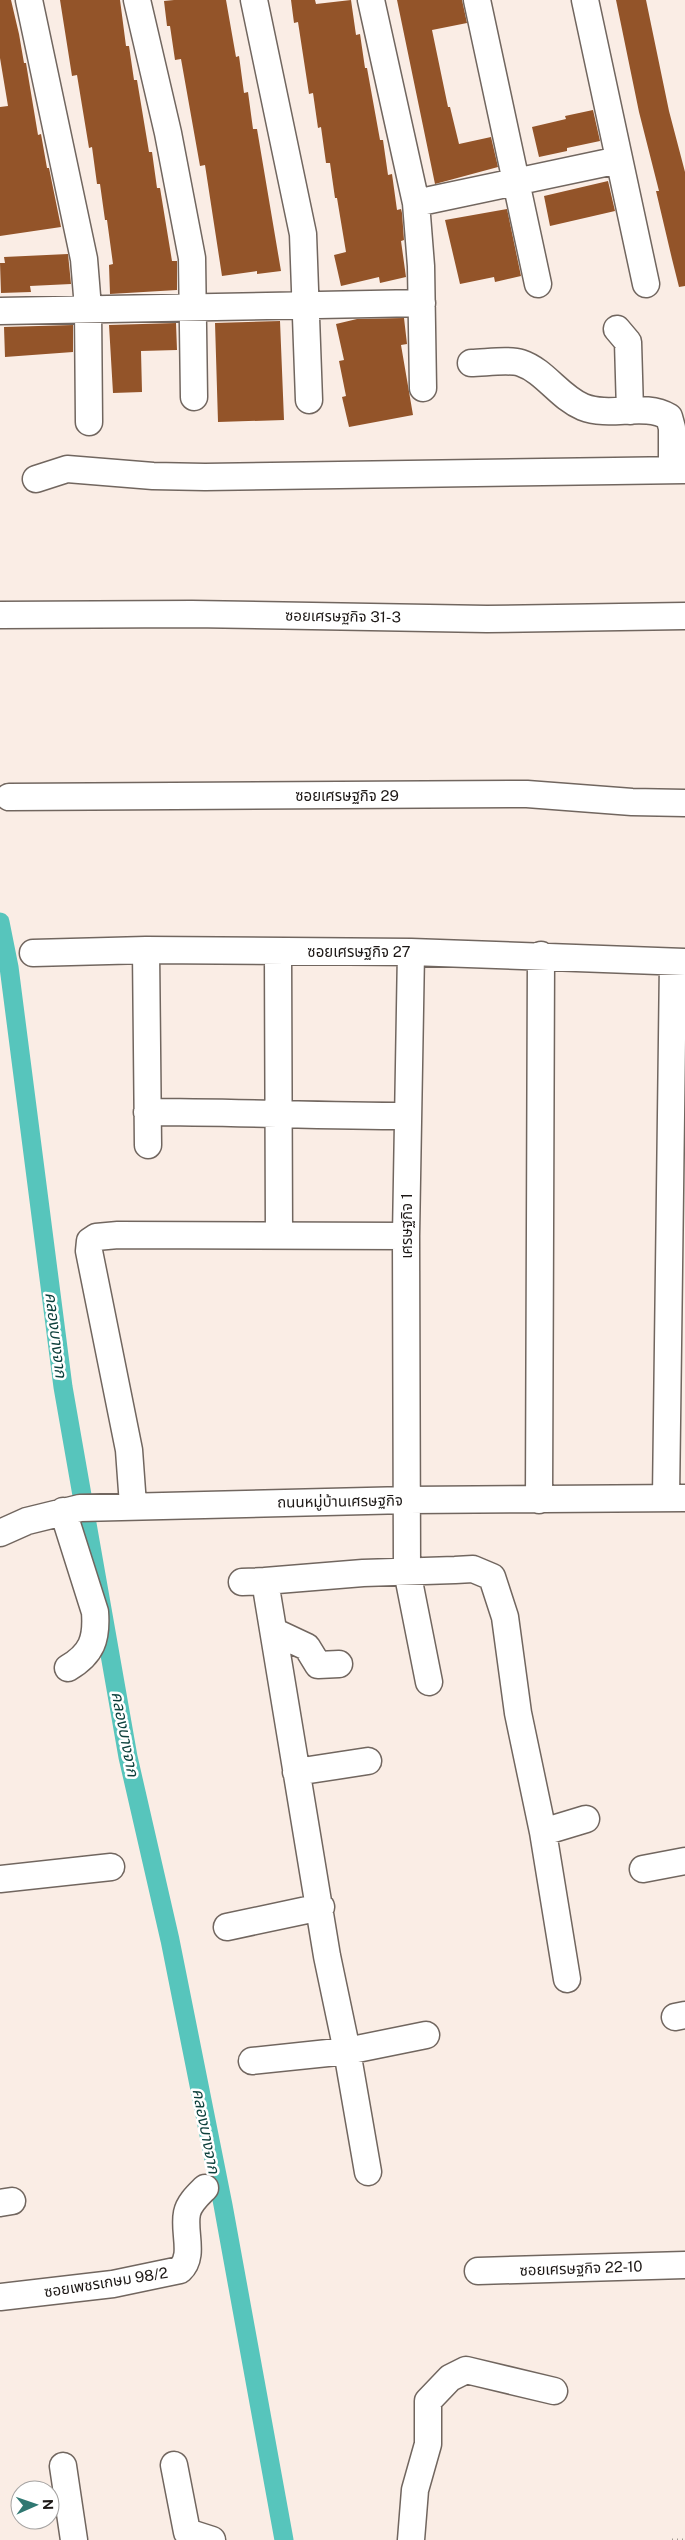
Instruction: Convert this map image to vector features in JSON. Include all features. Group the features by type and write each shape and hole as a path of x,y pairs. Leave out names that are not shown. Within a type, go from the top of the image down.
{"street":[{"path":"29,0 84,259 88,308 89,422"},
{"path":"137,0 185,214 192,258 194,397"},
{"path":"254,0 303,234 309,400"},
{"path":"371,0 416,203 422,303 423,388"},
{"path":"477,0 538,284"},
{"path":"585,0 646,284"},
{"path":"416,203 619,160"},
{"path":"0,311 422,303"},
{"path":"617,329 628,342 630,411"},
{"path":"36,480 67,469 153,476 205,477 679,470 669,417 658,411 615,412 584,407 557,391 535,371 520,362 471,363"},
{"name":"ซอยเศรษฐกิจ 31-3","path":"0,615 192,614 487,619 685,616"},
{"name":"ซอยเศรษฐกิจ 29","path":"9,796 527,794 632,802 685,803"},
{"path":"146,950 148,1145"},
{"name":"ซอยเศรษฐกิจ 27","path":"33,954 146,950 411,952 679,962"},
{"path":"278,951 279,1235"},
{"name":"เศรษฐกิจ 1","path":"411,952 406,1236 407,1572 429,1682"},
{"path":"539,1500 541,956"},
{"path":"675,1498 679,962"},
{"path":"147,1112 407,1116"},
{"path":"124,1506 128,1450 89,1251 90,1241 96,1237 118,1235 406,1236"},
{"name":"ถนนหมู่บ้านเศรษฐกิจ","path":"0,1533 27,1520 72,1509 124,1506 408,1500 675,1498"},
{"path":"68,1668 87,1654 96,1632 92,1604 83,1580 72,1509"},
{"path":"368,2172 296,1772 275,1632 253,1582 407,1572 473,1570 492,1577 505,1617 518,1713 543,1832 567,1979"},
{"path":"275,1632 307,1647 318,1665 339,1664"},
{"path":"296,1772 368,1761"},
{"path":"543,1832 586,1819"},
{"path":"643,1869 685,1861"},
{"path":"0,1879 111,1867"},
{"path":"227,1927 321,1907"},
{"path":"252,2061 347,2051 426,2035"},
{"name":"ซอยเพชรเกษม 98/2","path":"0,2297 113,2284 180,2270 188,2258 187,2214 192,2202 205,2188"},
{"name":"ซอยเศรษฐกิจ 22-10","path":"478,2271 685,2265"},
{"path":"411,2540 415,2490 428,2444 428,2401 432,2394 450,2378 466,2370 554,2391"},
{"path":"174,2465 187,2532 212,2540"},
{"path":"63,2466 74,2540"}],"path":[{"path":"672,2540 685,2540"}],"building":[{"path":"0,0 11,0 24,63 26,63 38,135 41,134 61,227 0,236 0,107 8,106 0,58"},
{"path":"60,0 120,0 126,46 129,46 134,80 137,80 149,152 152,152 157,188 160,188 172,261 177,261 177,290 110,294 109,265 113,264 107,220 105,220 100,184 97,184 92,147 89,148 77,75 72,76"},
{"path":"226,0 236,57 239,56 244,93 248,92 253,129 257,129 281,271 257,274 257,271 222,276 205,165 200,166 181,59 175,60 170,26 167,26 164,1"},
{"path":"291,0 315,0 316,4 351,0 356,35 360,34 380,140 383,140 388,175 392,174 397,210 401,209 402,213 404,240 401,241 406,277 380,283 379,277 341,286 334,255 346,252 337,198 335,198 330,163 326,163 321,127 318,128 313,93 309,94 298,22 294,23"},
{"path":"397,0 462,0 467,23 432,30 448,107 450,107 459,144 491,137 498,167 435,184"},
{"path":"616,0 646,0 669,111 685,172 685,286 679,287 672,259 656,191 659,191 639,112"},
{"path":"593,110 600,141 567,148 567,151 539,157 532,127 566,119 565,116"},
{"path":"608,181 615,211 550,226 544,196"},
{"path":"507,209 521,276 495,282 494,277 460,284 445,220"},
{"path":"68,254 71,284 30,286 31,292 1,293 0,263 5,263 4,257"},
{"path":"404,318 407,344 401,345 413,415 349,427 342,397 346,396 339,361 344,360 336,324 357,319"},
{"path":"280,321 284,420 218,422 215,323"},
{"path":"176,323 177,350 141,351 142,392 113,393 109,325"},
{"path":"73,325 73,352 5,357 4,327"}],"waterway":[{"name":"คลองบางจาก","path":"0,922 9,967 63,1387 128,1757 170,1940 223,2205 284,2540"}]}
